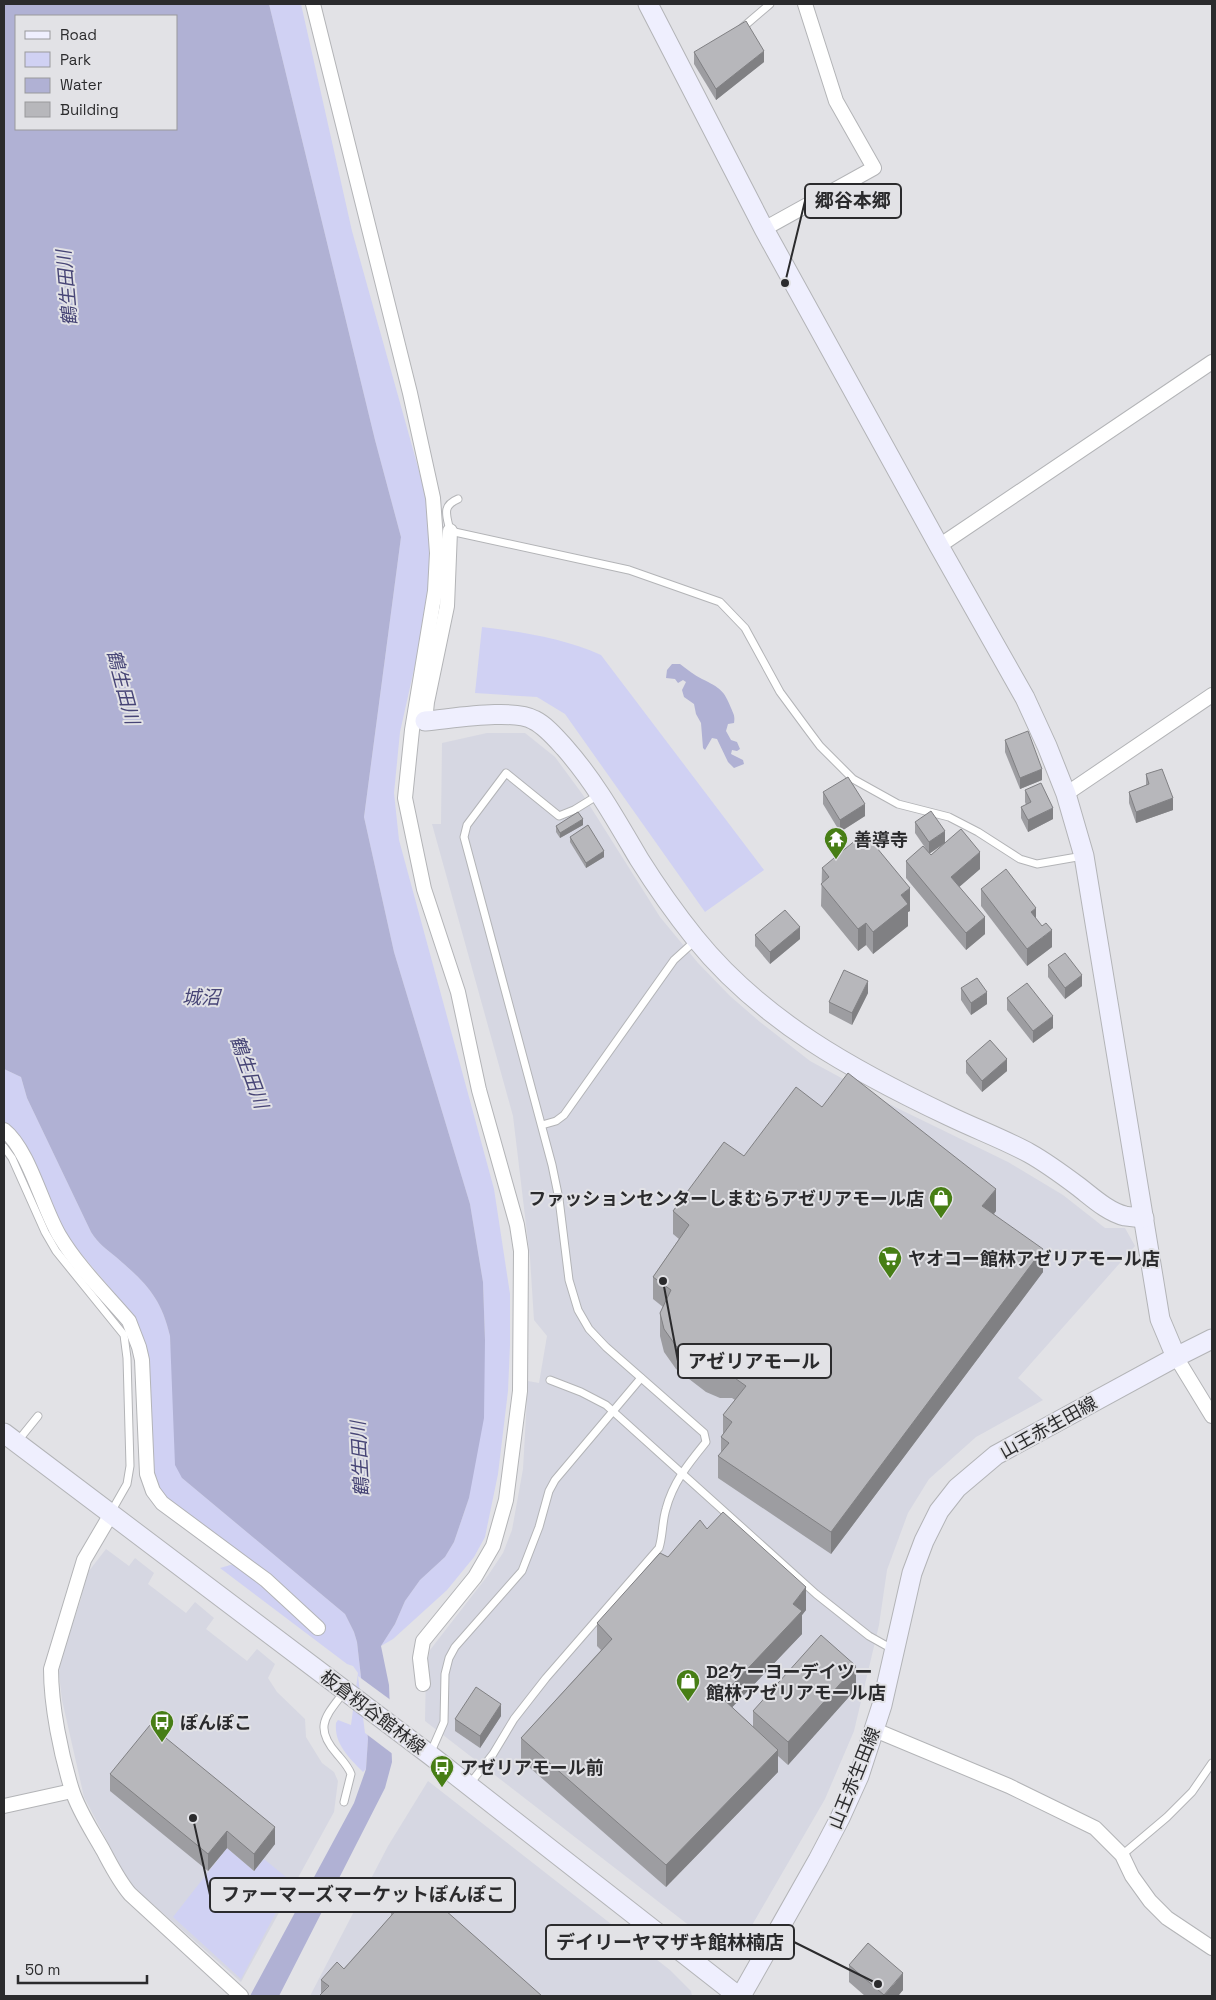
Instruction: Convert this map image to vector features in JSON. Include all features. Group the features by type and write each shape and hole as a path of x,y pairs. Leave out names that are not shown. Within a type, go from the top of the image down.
{"street":[{"path":"313,4 410,394 433,498 437,552 435,591 412,730 405,798 424,889 458,992 479,1090 517,1225 520,1251 520,1390 515,1444 506,1500 493,1546 475,1577 423,1641 420,1658 422,1684"},
{"path":"648,4 764,229 1025,698 1047,746 1066,794 1084,856 1160,1319 1176,1357 1212,1416"},
{"path":"764,229 874,168 836,101 805,4"},
{"path":"939,546 1212,362"},
{"path":"450,531 447,606 427,702 425,722 496,715 522,715 542,725 582,767 601,794 659,890 696,940 746,993 789,1027 823,1050 948,1116 1029,1153 1058,1171 1100,1203 1124,1216 1144,1218"},
{"path":"1066,794 1212,695"},
{"path":"4,1130 9,1133 22,1155 57,1232 67,1248 80,1266 129,1322 134,1332 142,1360 147,1474 153,1491 162,1503 266,1580 318,1628"},
{"name":"山王赤生田線","path":"740,1996 840,1818 859,1776 875,1730 912,1573 924,1541 939,1511 957,1488 996,1455 1212,1339"},
{"name":"板倉籾谷館林線","path":"10,1438 430,1755 740,1996"},
{"path":"111,1514 84,1560 50,1669 58,1726 72,1791 121,1883 130,1894 240,1996"},
{"path":"875,1730 1009,1786 1095,1828 1122,1855 1132,1876 1150,1901 1167,1918 1212,1948"},
{"path":"4,1806 72,1791"}],"lane":[{"path":"732,34 748,24 770,4"},
{"path":"458,498 450,502 446,508 450,531 630,570 720,602 745,628 780,692 820,746 853,779 898,804 949,817 978,832 1020,859 1037,864 1084,856"},
{"path":"469,1785 493,1754 514,1719 546,1678 659,1548 663,1535 665,1511 672,1490 681,1472 706,1442 704,1432 641,1378 589,1329 578,1310 569,1280 559,1199 542,1125 464,837 467,825 506,773 559,816 574,810 601,794"},
{"path":"542,1125 556,1121 564,1115 674,960 696,940"},
{"path":"4,1147 12,1158 45,1232 56,1251 124,1335 127,1358 130,1466 127,1484 111,1514"},
{"path":"430,1755 444,1722 445,1674 455,1647 522,1571 539,1527 549,1491 555,1480 641,1378"},
{"path":"550,1380 596,1399 614,1411 837,1611 869,1636 894,1650"},
{"path":"10,1438 38,1416"},
{"path":"344,1802 351,1774 328,1744 323,1728 329,1712 347,1694"},
{"path":"1122,1855 1167,1817 1192,1792 1212,1763"}],"shaded area":[{"path":"487,733 525,733 555,757 583,795 660,917 698,963 730,996 760,1022 810,1061 895,1107 1008,1162 1063,1195 1105,1228 1125,1228 1135,1246 1018,1378 1043,1400 976,1437 929,1479 908,1513 887,1570 879,1625 854,1731 825,1799 744,1939 717,1947 425,1721 426,1668 430,1650 489,1574 503,1553 512,1530 523,1469 528,1381 539,1383 547,1336 534,1320 530,1258 513,1116 432,824 441,824 442,743"},
{"path":"106,1549 129,1566 135,1558 154,1573 148,1584 186,1613 195,1602 214,1618 206,1629 247,1661 257,1649 275,1664 268,1678 277,1692 305,1719 306,1737 322,1763 334,1772 338,1781 334,1812 241,1982 129,1883 84,1797 62,1700 59,1674 60,1660 81,1599 85,1576"},
{"path":"428,1781 670,1970 691,1991 692,1996 310,1996 388,1846"}],"green space":[{"path":"269,4 301,4 352,231 428,503 431,562 423,629 400,732 394,793 399,840 494,1189 510,1294 508,1391 498,1474 485,1537 474,1557 447,1590 393,1639 381,1646 395,1624 405,1601 420,1580 445,1557 454,1542 469,1498 485,1340 483,1282 470,1204 394,952 364,817 401,537 375,440"},
{"path":"482,627 558,640 601,655 764,870 705,912 565,714 537,697 475,693"},
{"path":"4,1069 21,1077 27,1098 91,1232 102,1246 143,1283 157,1300 162,1311 170,1336 182,1478 345,1614 357,1642 368,1739 366,1769 363,1772 343,1749 336,1730 338,1720 351,1725 358,1673 353,1666 347,1664 220,1568 237,1563 161,1493 153,1479 145,1341 133,1315 71,1242 10,1127 4,1122"},
{"path":"227,1848 254,1871 264,1859 292,1882 241,1979 173,1917"}],"water":[{"name":"城沼","path":"4,4 269,4 375,440 401,537 364,817 394,952 470,1204 483,1282 485,1340 484,1418 469,1498 454,1542 445,1557 420,1580 405,1601 395,1624 381,1646 389,1685 392,1762 385,1788 279,1996 250,1996 354,1803 366,1769 368,1739 357,1642 345,1614 182,1478 175,1465 170,1336 162,1311 157,1300 143,1283 102,1246 91,1232 27,1098 21,1077 4,1069"},
{"path":"672,664 680,664 696,676 717,687 723,693 734,714 734,723 728,724 726,731 731,740 737,742 740,749 737,751 732,750 731,754 743,760 744,764 734,768 728,762 717,739 712,738 705,750 703,748 701,723 696,714 694,704 684,697 682,690 686,682 683,680 678,683 675,679 666,678 667,670"}],"pier":[{"path":"358,1676 392,1701 394,1755 365,1733"}],"building":[{"path":"746,21 764,51 716,89 694,52"},
{"path":"1028,731 1042,769 1020,778 1005,740"},
{"path":"1162,769 1173,798 1136,812 1129,792 1149,784 1146,774"},
{"path":"848,777 865,804 840,820 823,792"},
{"path":"1041,783 1053,808 1028,820 1021,807 1031,802 1025,790"},
{"path":"931,811 945,831 929,842 915,822"},
{"path":"578,812 583,819 560,833 556,826"},
{"path":"588,825 604,851 586,863 570,837"},
{"path":"961,829 980,852 951,877 985,917 966,933 906,861 923,846 931,855"},
{"path":"857,839 865,849 872,842 910,888 901,895 908,904 873,932 866,923 858,929 821,884 829,877 822,868"},
{"path":"1006,869 1036,908 1031,912 1042,926 1046,923 1052,930 1027,949 981,889"},
{"path":"785,910 800,927 770,952 755,935"},
{"path":"1065,953 1082,975 1065,988 1048,965"},
{"path":"844,970 868,981 852,1013 829,1002"},
{"path":"977,978 987,992 971,1003 961,988"},
{"path":"1027,983 1053,1016 1033,1031 1007,998"},
{"path":"990,1040 1007,1059 982,1081 966,1061"},
{"path":"848,1073 996,1189 982,1206 1043,1249 831,1532 718,1456 729,1443 721,1437 732,1422 723,1415 746,1386 732,1376 720,1375 706,1369 676,1346 664,1329 660,1313 671,1290 653,1277 689,1225 673,1211 724,1142 744,1156 796,1087 822,1107"},
{"path":"723,1512 806,1587 793,1604 802,1611 721,1697 778,1750 666,1865 521,1738 612,1639 597,1623 660,1553 668,1557 700,1520 707,1529"},
{"path":"821,1635 856,1666 788,1742 753,1711"},
{"path":"476,1687 501,1704 480,1736 455,1719"},
{"path":"150,1725 275,1827 254,1854 227,1831 208,1854 110,1774"},
{"path":"406,1885 413,1891 418,1886 542,1996 319,1996 329,1986 321,1980 337,1962 344,1969 398,1908 391,1902"},
{"path":"868,1943 903,1973 884,1995 849,1965"}],"place":[{"name":"郷谷本郷","path":"785,283"},
{"name":"善導寺","path":"836,860"},
{"name":"ファッションセンターしまむらアゼリアモール店","path":"941,1219"},
{"name":"ヤオコー館林アゼリアモール店","path":"890,1279"},
{"name":"アゼリアモール","path":"663,1281"},
{"name":"D2ケーヨーデイツー 館林アゼリアモール店","path":"688,1702"},
{"name":"ぽんぽこ","path":"162,1743"},
{"name":"アゼリアモール前","path":"442,1788"},
{"name":"ファーマーズマーケットぽんぽこ","path":"193,1818"},
{"name":"デイリーヤマザキ館林楠店","path":"878,1984"}],"water label":[{"name":"鶴生田川","path":"67,288"},
{"name":"鶴生田川","path":"123,687"},
{"name":"鶴生田川","path":"249,1072"},
{"name":"鶴生田川","path":"360,1459"}]}
